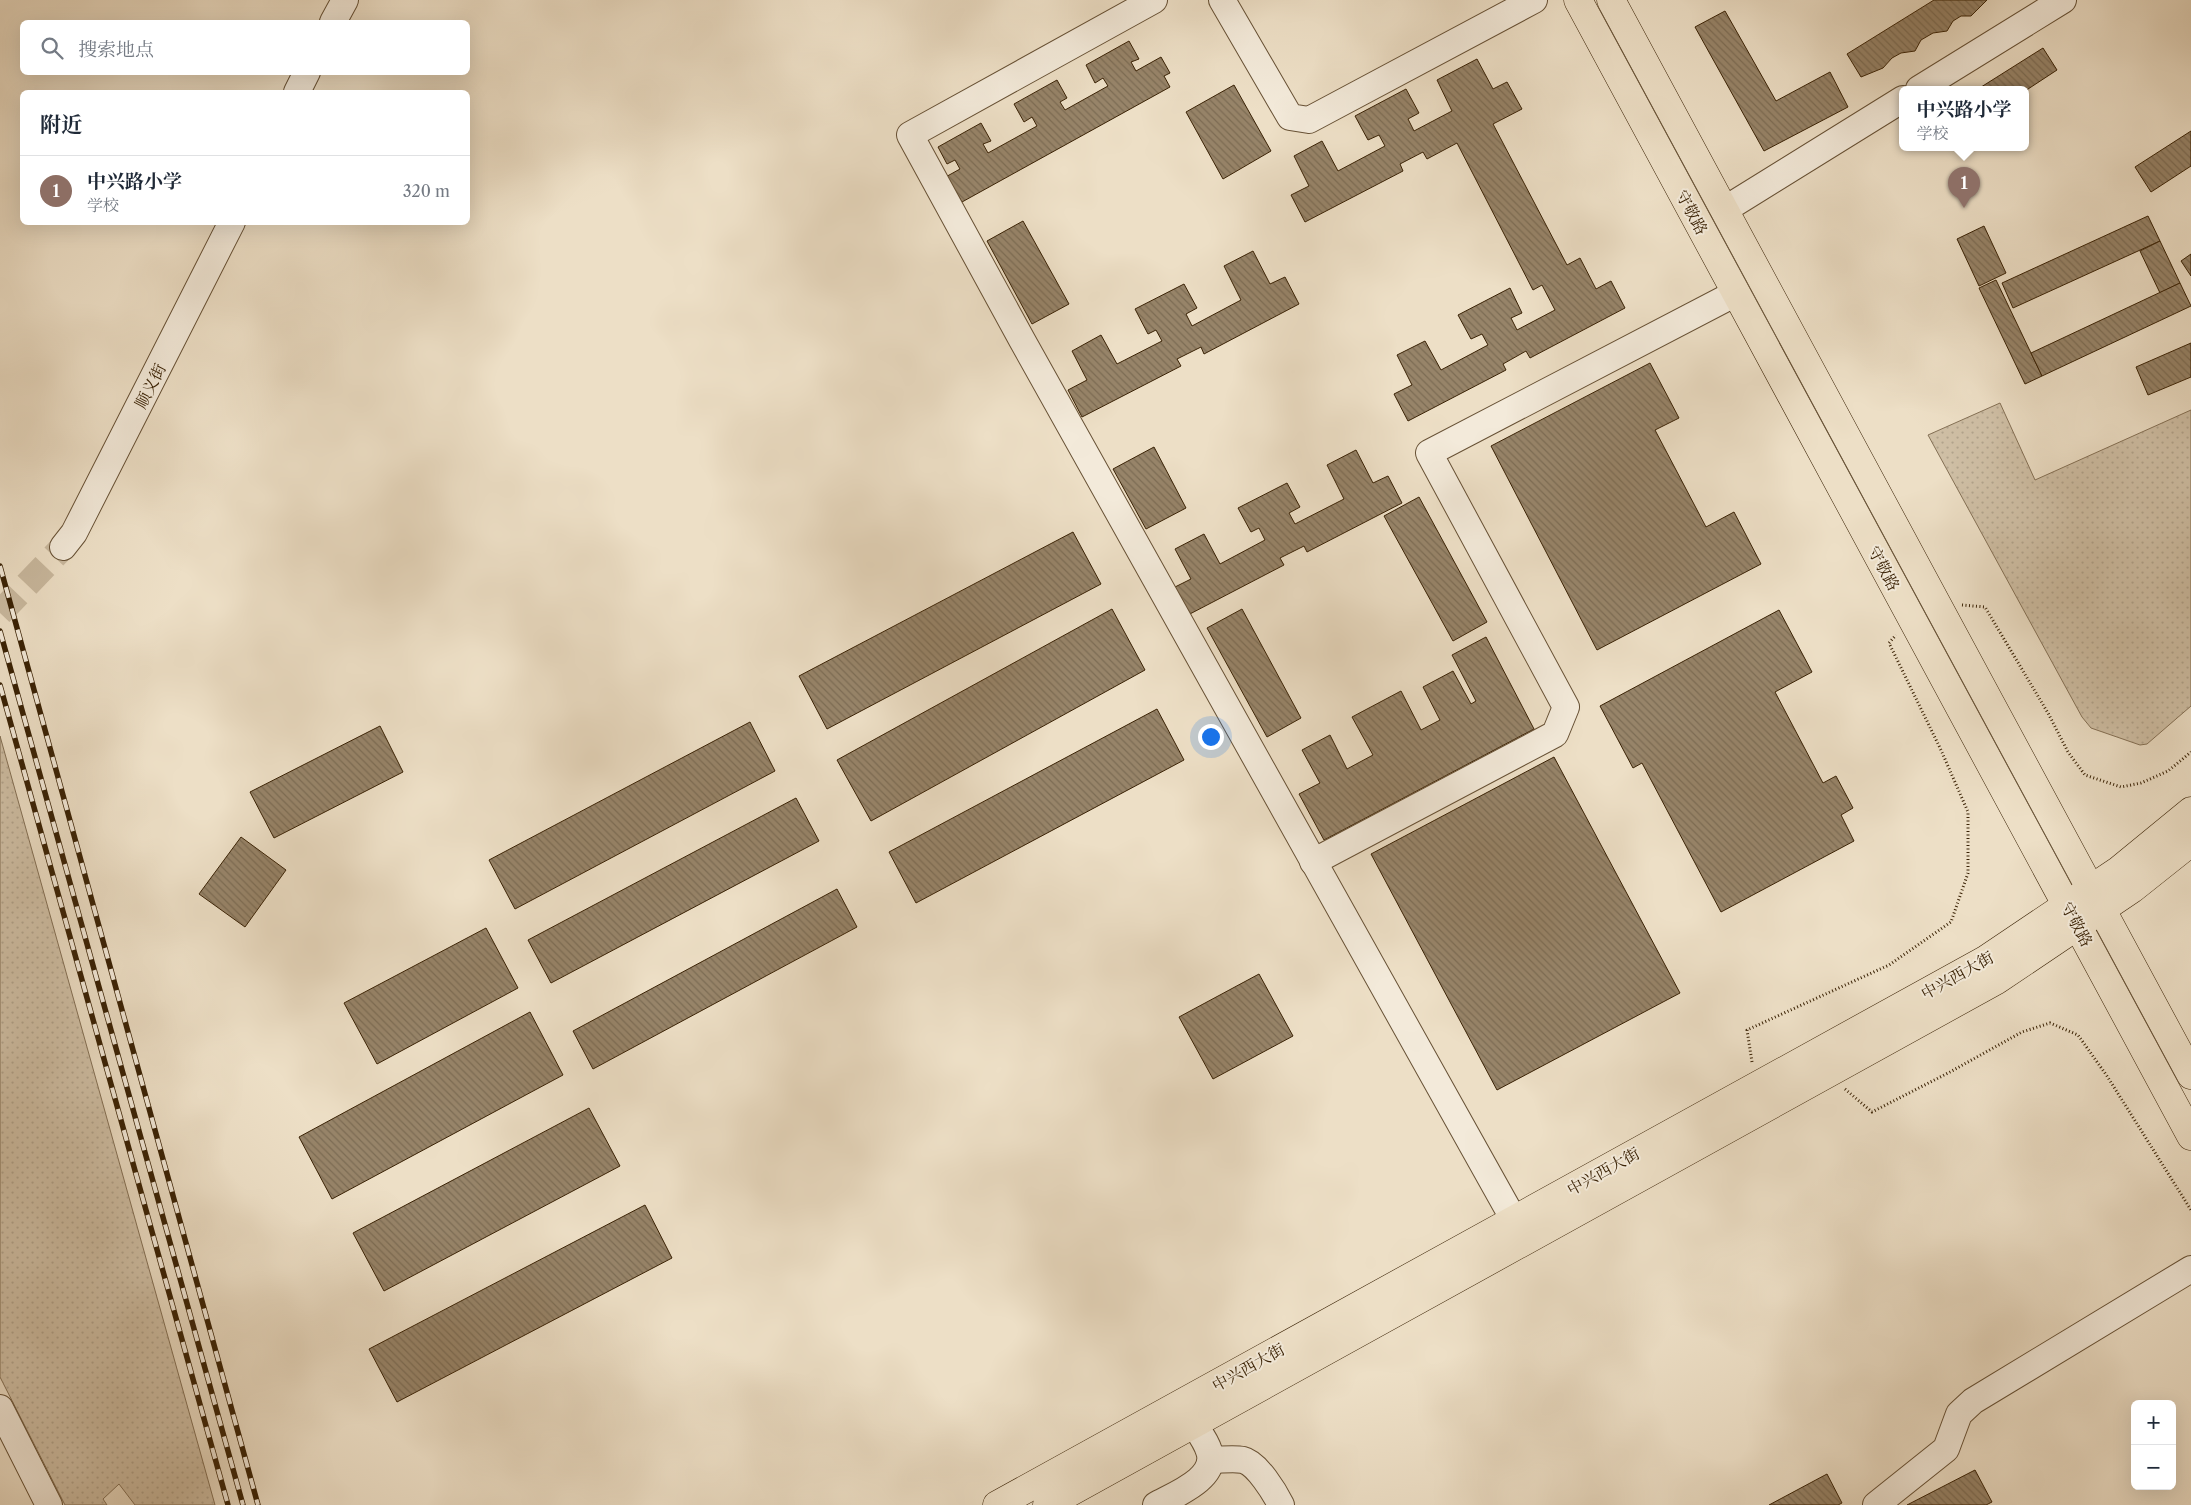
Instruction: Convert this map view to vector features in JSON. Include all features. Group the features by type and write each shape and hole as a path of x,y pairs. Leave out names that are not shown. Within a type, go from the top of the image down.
{"main road":[{"name":"守敬路","path":"1578,0 2191,1136"},
{"name":"守敬路","path":"1610,0 2191,1075"},
{"name":"中兴西大街","path":"2096,900 2119,870 2191,812"},
{"name":"中兴西大街","path":"1047,1505 1997,980 2072,916 2096,900 2132,889 2191,842"},
{"name":"中兴西大街","path":"997,1505 1985,960 2072,916"}],"street":[{"path":"334,20 345,0"},
{"path":"1154,0 910,135 1022,340 1514,1220"},
{"path":"1222,0 1290,117 1300,120 1309,120 1534,0"},
{"path":"1924,86 2063,0"},
{"path":"298,90 306,75"},
{"path":"1724,210 1899,101"},
{"name":"顺义街","path":"63,547 79,524 230,225"},
{"path":"1313,862 1555,734 1566,707 1429,453 1736,293"},
{"path":"1876,1505 1946,1449 1959,1414 1973,1401 2191,1270"},
{"path":"0,1408 49,1505"},
{"path":"1156,1505 1193,1484 1210,1468 1212,1460 1209,1450 1194,1423"},
{"path":"1212,1460 1245,1460 1257,1470 1281,1505"}],"path":[{"path":"1936,603 1985,607 2048,712 2068,752 2085,775 2121,787 2141,783 2168,771 2191,752"},
{"path":"1756,1086 1748,1030 1889,965 1951,922 1968,873 1968,812 1890,643 1910,616"},
{"path":"1828,1074 1872,1112 2022,1032 2050,1023 2078,1035 2107,1076 2191,1210"}],"shaded area":[{"path":"2000,403 2035,480 2191,410 2191,706 2147,744 2140,745 2091,728 2082,717 1928,435"},
{"path":"0,736 215,1505 135,1505 119,1484 103,1499 107,1505 65,1505 0,1377"}],"building":[{"path":"1934,0 1987,0 1971,16 1961,16 1953,21 1947,31 1933,33 1921,40 1915,51 1901,53 1892,58 1883,68 1861,77 1847,54"},
{"path":"1725,11 1776,101 1830,72 1848,107 1764,151 1695,27"},
{"path":"1129,41 1139,59 1131,62 1136,71 1161,57 1170,73 1164,76 1170,87 962,202 956,192 951,194 942,179 960,169 955,160 947,164 938,147 981,123 991,141 983,144 988,153 1037,126 1032,117 1024,122 1014,104 1057,80 1067,98 1060,102 1065,110 1108,86 1103,78 1095,83 1086,65"},
{"path":"2043,48 2057,70 2029,88 2029,86 1983,86"},
{"path":"1477,59 1493,89 1507,82 1522,109 1493,124 1567,265 1580,258 1596,289 1611,281 1625,308 1530,358 1526,351 1503,364 1506,370 1408,421 1394,394 1412,385 1397,355 1425,341 1441,370 1488,345 1482,334 1471,339 1458,315 1510,288 1522,313 1511,318 1517,330 1555,310 1542,285 1533,290 1457,143 1427,159 1423,152 1400,164 1403,171 1305,222 1291,195 1309,186 1294,156 1322,141 1338,171 1385,146 1379,135 1368,140 1355,116 1406,89 1419,113 1408,119 1414,131 1452,111 1437,80"},
{"path":"1234,85 1271,151 1223,179 1186,112"},
{"path":"2191,131 2191,166 2151,192 2135,167"},
{"path":"2148,216 2160,241 2013,308 2002,283"},
{"path":"1023,221 1069,304 1032,324 987,241"},
{"path":"1984,226 2006,273 1979,286 1957,239"},
{"path":"2160,241 2180,283 2160,293 2140,251"},
{"path":"1253,251 1270,284 1285,277 1299,304 1204,354 1201,347 1177,359 1181,366 1082,417 1068,390 1087,380 1072,351 1101,335 1117,364 1162,341 1156,330 1148,334 1135,309 1184,284 1197,308 1186,314 1192,326 1241,300 1224,266"},
{"path":"2191,254 2191,276 2181,261"},
{"path":"1996,280 2042,376 2025,384 1979,288"},
{"path":"2180,283 2191,306 2042,376 2031,353"},
{"path":"2191,343 2191,377 2148,395 2136,367"},
{"path":"1650,363 1679,418 1655,430 1706,527 1734,512 1761,564 1597,650 1491,446"},
{"path":"1154,447 1186,508 1146,529 1113,469"},
{"path":"1356,450 1373,483 1388,476 1402,503 1307,552 1304,546 1280,558 1284,565 1186,616 1171,589 1191,579 1175,549 1204,534 1220,564 1265,540 1259,528 1251,532 1238,508 1287,483 1300,507 1289,513 1295,524 1344,499 1327,465"},
{"path":"1419,497 1487,622 1453,641 1384,516"},
{"path":"1073,532 1101,584 827,729 799,676"},
{"path":"1112,609 1145,670 871,821 837,760"},
{"path":"1242,609 1301,718 1267,737 1207,628"},
{"path":"1779,610 1812,672 1775,692 1823,783 1836,776 1853,808 1841,815 1854,841 1721,912 1642,763 1633,768 1600,706"},
{"path":"1486,637 1534,729 1324,840 1299,794 1320,783 1302,750 1330,735 1347,769 1373,755 1352,717 1401,691 1421,730 1440,720 1423,687 1453,671 1471,704 1476,701 1452,655"},
{"path":"1157,709 1184,760 916,903 889,852"},
{"path":"750,722 775,771 515,909 489,860"},
{"path":"380,726 403,772 274,838 250,792"},
{"path":"1554,757 1680,993 1497,1090 1371,854"},
{"path":"796,798 819,841 551,983 528,940"},
{"path":"241,837 286,870 245,927 199,894"},
{"path":"837,889 857,927 593,1069 573,1031"},
{"path":"486,928 518,988 377,1064 344,1003"},
{"path":"1259,974 1293,1036 1213,1079 1179,1017"},
{"path":"530,1012 563,1075 332,1199 299,1137"},
{"path":"589,1108 620,1166 384,1291 353,1233"},
{"path":"645,1205 672,1258 397,1402 369,1349"},
{"path":"1975,1470 1992,1502 1986,1505 1907,1505"},
{"path":"1827,1474 1842,1503 1838,1505 1769,1505"}],"tunnel":[{"path":"0,613 63,547"}],"railway":[{"path":"0,566 258,1505"},
{"path":"0,631 243,1505"},
{"path":"0,685 228,1505"}],"place":[{"name":"中兴路小学","path":"1964,208"}]}
